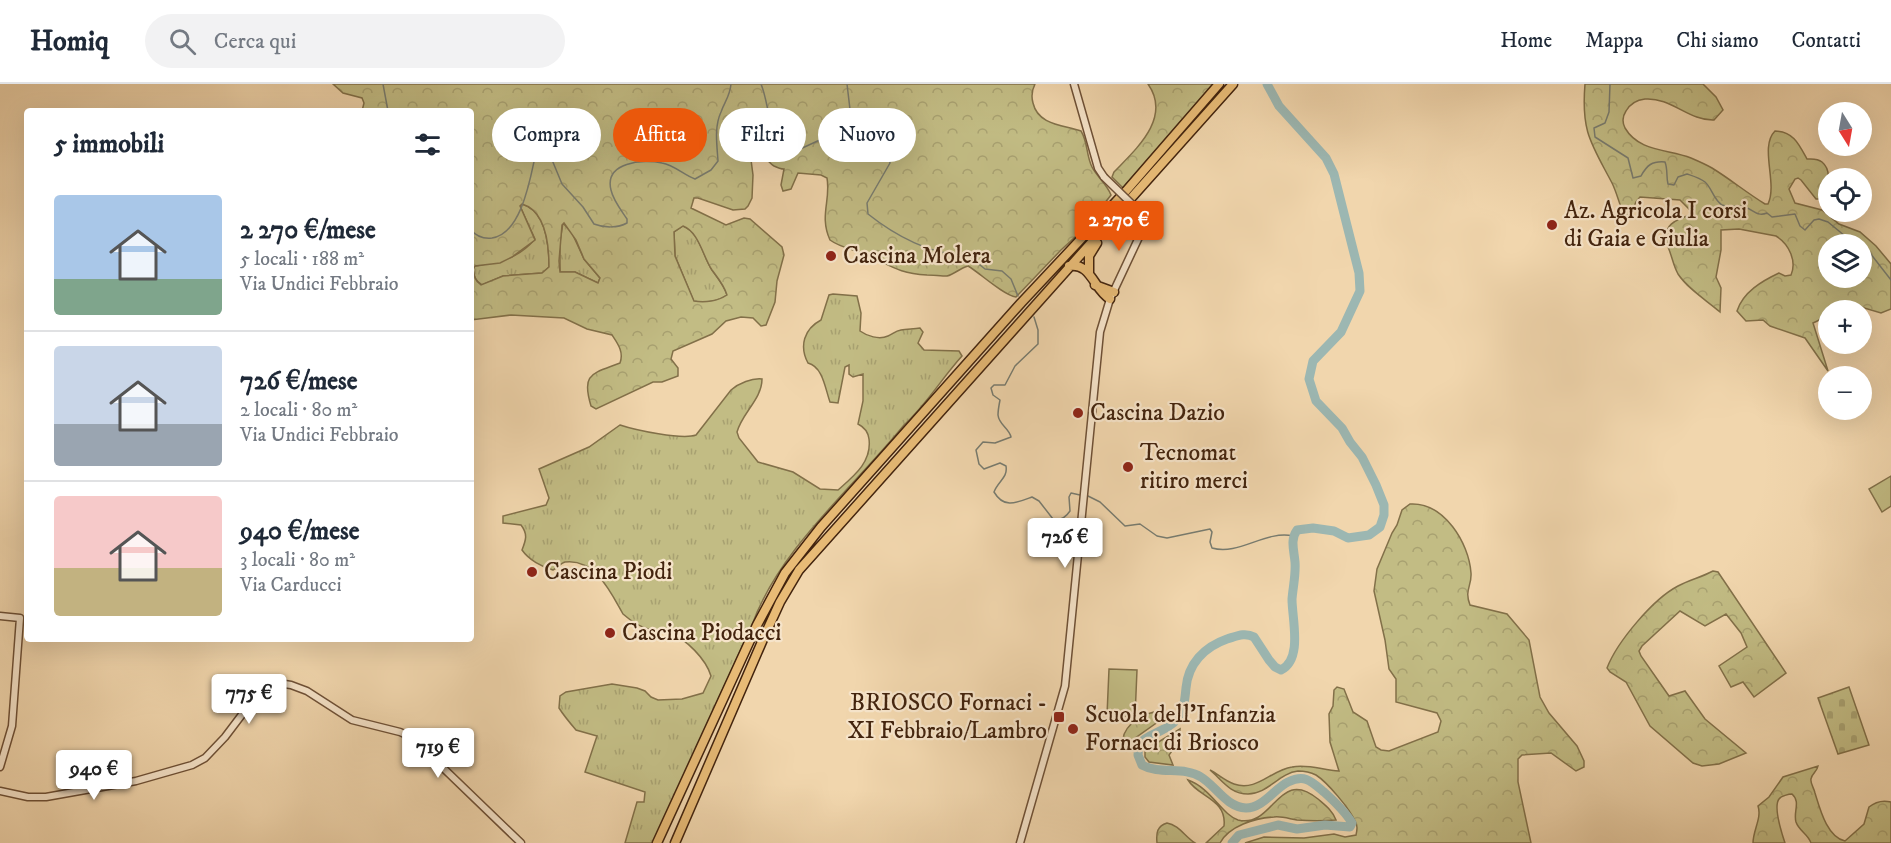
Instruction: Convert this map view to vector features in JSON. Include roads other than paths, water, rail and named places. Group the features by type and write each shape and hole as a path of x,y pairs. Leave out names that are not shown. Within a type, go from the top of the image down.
{"highway":[{"path":"658,840 757,625 785,573 828,519 1021,303 1126,191 1219,84"},
{"path":"675,843 768,628 799,570 1233,84"},
{"path":"1112,295 1095,285 1089,273 1088,260 1092,250 1126,209 1136,193"},
{"path":"1070,266 1079,266 1089,273"}],"street":[{"path":"1020,843 1065,686 1096,361 1101,332 1112,295 1140,235 1142,218 1138,210 1104,177 1098,168 1074,84"},
{"path":"0,616 20,618 12,726 0,767"},
{"path":"1,790 28,797 46,797 136,781 192,765 202,760 225,737 259,692 278,683 307,691 352,720 411,737 521,843"}],"waterway":[{"path":"383,84 387,108"},
{"path":"474,232 480,237 492,238 502,234 510,227 522,205 535,157 544,153 550,155 562,184 583,207 594,224 611,227 627,223 627,219 612,194 610,181 613,173 627,164 636,162 666,164 695,179 711,170 718,161 717,124 731,84"},
{"path":"761,84 775,132 780,140 798,150 848,127 863,123 871,127 890,163 867,203 868,214 914,243 940,252 966,254 985,269 1002,271 1011,279 1018,296"},
{"path":"847,84 850,108"},
{"path":"1232,843 1239,835 1278,825 1297,829 1325,825 1350,827 1352,823 1335,803 1308,780 1299,779 1288,782 1258,805 1239,807 1227,800 1201,777 1187,772 1156,770 1142,765 1138,755 1139,744 1177,719 1183,709 1190,671 1204,652 1219,642 1241,635 1251,636 1275,667 1281,670 1288,665 1292,657 1295,638 1292,599 1295,576 1293,541 1297,530 1313,528 1334,531 1348,538 1369,535 1380,527 1384,515 1384,505 1362,457 1342,428 1316,401 1309,379 1313,361 1341,332 1360,291 1359,273 1334,174 1326,158 1279,106 1267,84"},
{"path":"1610,84 1609,112 1605,123 1594,128 1595,137 1628,158 1633,178 1641,176 1650,164 1665,162 1668,184 1674,185 1678,177 1687,174 1696,177 1705,182 1722,205 1742,206 1758,214 1767,213 1772,217 1795,214 1800,226 1805,230 1814,220 1828,222 1845,236 1863,244 1891,280"},
{"path":"1034,317 1038,330 1038,344 1015,366 1005,385 994,385 991,388 993,395 1000,400 999,418 1011,437 995,443 983,442 976,450 979,464 984,469 1000,463 1006,466 1004,477 994,492 1002,501 1016,503 1032,497 1039,501 1053,519 1063,518 1070,511 1071,493 1080,495"},
{"path":"1088,496 1100,502 1125,526 1140,524 1157,536 1167,538 1210,529 1212,548 1222,550 1272,536 1293,536"}],"place":[{"name":"Az. Agricola I corsi di Gaia e Giulia","path":"1552,225"},
{"name":"Cascina Molera","path":"831,256"},
{"name":"Cascina Dazio","path":"1078,413"},
{"name":"Tecnomat ritiro merci","path":"1128,467"},
{"name":"Cascina Piodi","path":"532,572"},
{"name":"Cascina Piodacci","path":"610,633"},
{"name":"BRIOSCO Fornaci - XI Febbraio/Lambro","path":"1059,717"},
{"name":"Scuola dell’Infanzia Fornaci di Briosco","path":"1073,729"}]}
